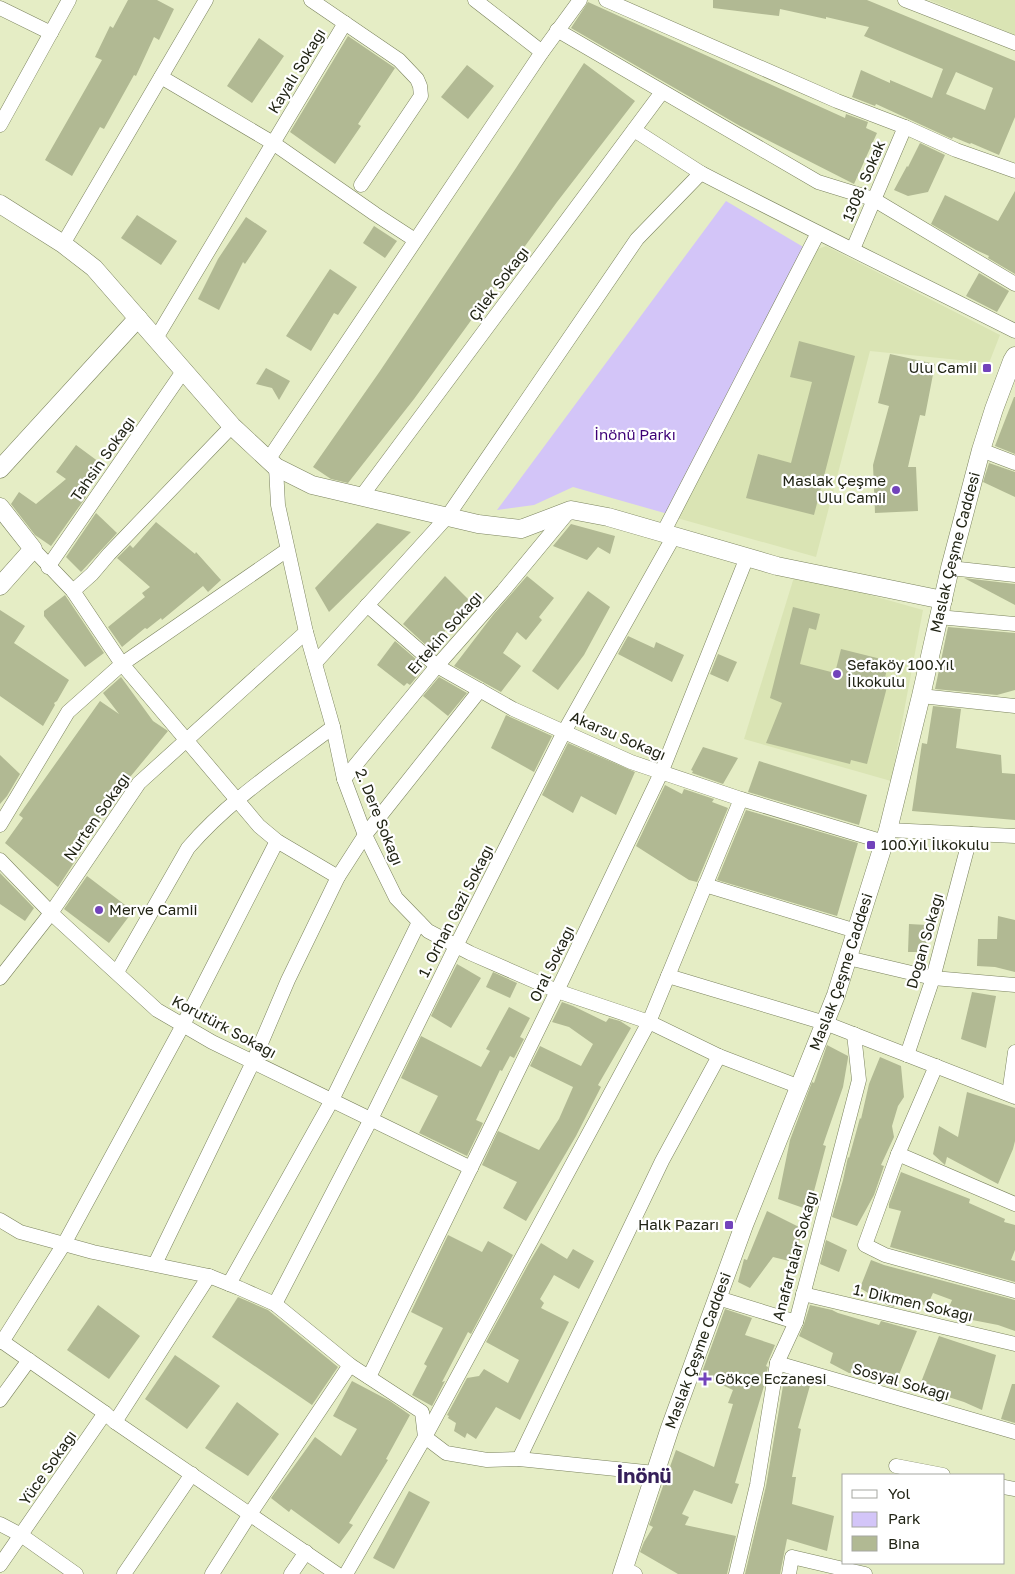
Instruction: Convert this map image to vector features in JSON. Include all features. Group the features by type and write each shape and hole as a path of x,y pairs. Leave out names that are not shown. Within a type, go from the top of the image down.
{"street":[{"path":"0,125 69,0"},
{"path":"63,244 206,0"},
{"path":"311,0 345,23"},
{"path":"475,0 542,52"},
{"path":"272,463 415,240 557,30 580,0"},
{"path":"606,0 837,101 905,127 956,150 1015,171"},
{"path":"905,0 1015,43"},
{"path":"0,8 51,33"},
{"name":"Kayalı Sokağı","path":"155,340 345,23 406,67 417,79 421,91 421,96 361,186"},
{"path":"557,30 818,182 873,199 1015,284"},
{"path":"161,76 273,143 415,240"},
{"name":"Çilek Sokağı","path":"361,497 662,92"},
{"name":"1308. Sokak","path":"853,249 905,127"},
{"path":"634,130 701,173 1015,331"},
{"path":"315,663 447,517 637,239 701,173"},
{"path":"0,204 63,244 94,268 232,426 272,463 312,485 478,524 521,529 571,510 608,517 777,566 943,600"},
{"name":"1. Orhan Gazi Sokağı","path":"275,1304 371,1120 456,946 564,732 668,534 818,233"},
{"path":"0,469 138,318"},
{"name":"Maslak Çeşme Caddesi","path":"627,1572 655,1473 744,1225 836,995 848,958 886,836 921,696 950,568 981,450 994,409 1014,360"},
{"name":"Tahsin Sokağı","path":"48,567 184,370"},
{"path":"73,591 92,574 232,426"},
{"path":"981,450 1015,463"},
{"name":"2. Dere Sokağı","path":"272,463 278,505 306,632 333,727 344,779 365,835 396,898 428,931 456,946 557,991 649,1022 719,1056 800,1087"},
{"path":"0,507 48,567 73,591 122,664 259,826 277,841 338,877"},
{"name":"Ertekin Sokağı","path":"344,779 437,666 504,591 571,510"},
{"path":"0,586 33,549"},
{"path":"0,825 68,712 122,664 288,550"},
{"name":"Oral Sokağı","path":"369,1377 557,991 661,772 747,558"},
{"path":"950,568 1015,575"},
{"name":"Akarsu Sokağı","path":"367,605 437,666 513,708 631,762 741,799 886,836 971,834 1015,836"},
{"path":"938,617 1015,624"},
{"name":"Nurten Sokağı","path":"0,978 51,913 139,783 306,632"},
{"path":"155,1264 253,1062 288,980 338,877 365,835 480,690"},
{"path":"921,696 1015,706"},
{"path":"117,972 188,848 203,830 237,800 333,727"},
{"path":"346,1574 425,1437 649,1022 741,799"},
{"name":"Doğan Sokağı","path":"907,1055 933,978 971,834"},
{"path":"277,841 183,1025 64,1244 1,1341 337,1574"},
{"name":"Korutürk Sokağı","path":"0,860 51,913 157,1010 212,1042 471,1168"},
{"path":"706,885 856,931"},
{"path":"229,1284 332,1100 418,922"},
{"path":"848,958 933,978 1015,985"},
{"path":"668,976 825,1023 1012,1095 1015,1052"},
{"name":"Anafartalar Sokağı","path":"736,1574 757,1485 777,1363 796,1322 859,1080 854,1034"},
{"path":"519,1459 662,1161 719,1056"},
{"path":"936,1066 898,1154 865,1245 885,1255 1015,1291"},
{"path":"898,1154 1015,1204"},
{"path":"0,1220 20,1232 93,1252 209,1276 275,1304 350,1365 422,1412 425,1437 446,1453 487,1460 519,1459 655,1473"},
{"name":"Yüce Sokağı","path":"0,1565 110,1418 209,1276"},
{"name":"1. Dikmen Sokağı","path":"803,1294 1015,1344"},
{"path":"718,1298 796,1322"},
{"path":"0,1400 29,1360"},
{"name":"Sosyal Sokağı","path":"777,1363 1015,1432"},
{"path":"212,1574 350,1365"},
{"path":"896,1466 938,1474"},
{"path":"124,1574 192,1474"},
{"path":"0,1524 21,1535 76,1574"},
{"path":"291,1574 306,1552"},
{"path":"789,1574 792,1557 865,1574"}],"shaded area":[{"path":"929,0 1015,0 1015,35"},
{"path":"826,246 1000,335 989,363 870,351 816,557 677,518 815,250"},
{"name":"Sefaköy 100.Yıl İlkokulu","path":"795,574 923,610 891,781 744,739"}],"green space":[{"name":"İnönü Parkı","path":"726,201 805,248 668,514 573,487 534,505 497,510"}],"building":[{"path":"128,0 157,0 174,9 159,40 154,37 136,76 134,75 104,129 100,127 72,176 45,160 102,60 95,57 110,26 113,28"},
{"path":"713,0 867,0 1015,61 1015,117 999,155 971,143 953,137 952,139 876,104 875,106 852,97 861,70 932,98 943,69 864,36 869,27 780,9 779,16 713,8","holes":["956,72 993,88 985,110 946,94"]},
{"path":"588,2 845,118 846,114 868,122 866,128 877,133 854,184 740,126 571,28"},
{"path":"348,36 395,68 358,124 361,126 335,164 290,132"},
{"path":"259,38 284,56 252,103 227,86"},
{"path":"584,63 635,101 557,202 414,399 348,483 331,479 313,467 380,371"},
{"path":"467,65 494,86 468,119 441,97"},
{"path":"920,143 945,155 928,192 908,196 894,190"},
{"path":"1015,191 1015,274 988,258 989,256 931,224 945,195 998,221"},
{"path":"137,215 177,241 161,265 121,238"},
{"path":"246,217 267,231 245,264 243,262 219,310 198,299 218,259"},
{"path":"374,226 397,241 385,258 363,243"},
{"path":"330,269 357,287 338,315 334,313 311,351 286,336"},
{"path":"979,273 1009,291 997,312 966,296"},
{"path":"799,341 855,356 814,515 746,498 758,454 791,463 812,382 790,377"},
{"path":"890,354 935,364 925,416 920,415 908,467 916,467 918,511 875,513 873,465 889,406 878,403"},
{"path":"266,368 290,381 279,400 272,388 256,384"},
{"path":"1015,397 1015,454 995,446"},
{"path":"76,445 99,462 79,491 86,497 51,546 35,535 11,504 19,492 36,504 66,479 56,472"},
{"path":"989,463 1015,472 1015,497 983,482"},
{"path":"96,513 117,533 81,572 66,557"},
{"path":"156,522 195,554 196,552 221,580 208,592 203,586 162,620 161,618 147,629 145,628 122,647 108,627 145,597 142,593 150,587 117,558 130,545 133,548"},
{"path":"377,523 411,532 329,612 315,588"},
{"path":"571,524 615,536 610,554 598,547 587,560 553,546"},
{"path":"445,576 470,601 430,649 403,624"},
{"path":"527,576 554,598 539,617 542,620 526,640 517,632 503,653 521,666 501,692 454,666 493,615"},
{"path":"964,578 1015,584 1015,605"},
{"path":"588,591 610,607 584,655 558,690 532,671"},
{"path":"65,595 104,653 85,667 44,616 44,611"},
{"path":"793,607 820,614 816,630 809,628 800,664 835,673 841,649 889,661 883,686 887,687 867,764 851,760 850,764 766,743 782,703 770,698"},
{"path":"0,610 25,626 14,643 69,680 54,703 55,705 43,726 0,696"},
{"path":"948,627 1015,633 1015,690 997,695 935,689"},
{"path":"628,636 654,648 656,642 684,655 672,682 618,654"},
{"path":"395,641 425,667 410,685 407,683 404,686 377,665"},
{"path":"718,654 737,662 728,682 710,674"},
{"path":"121,677 153,721 168,731 107,805 109,807 80,846 83,849 58,887 5,843 23,818 19,815 100,701 119,714 103,693"},
{"path":"439,677 467,693 448,716 423,696"},
{"path":"933,706 961,709 956,748 1001,755 1002,773 1015,774 1015,820 912,811 922,743 927,744"},
{"path":"506,715 552,736 534,772 491,748"},
{"path":"568,743 635,772 616,815 581,796 573,813 542,795"},
{"path":"703,747 738,758 723,784 692,773 693,771 691,770"},
{"path":"0,755 20,774 0,804"},
{"path":"759,761 867,795 859,825 748,792"},
{"path":"665,785 682,794 684,789 714,799 712,802 728,808 697,882 689,880 636,846"},
{"path":"746,810 858,843 837,916 717,880"},
{"path":"0,873 34,908 25,921 0,904"},
{"name":"Merve Camii","path":"87,876 133,911 109,943 64,909"},
{"path":"998,916 1015,920 1015,972 995,967 977,966 978,939 997,939"},
{"path":"909,924 927,925 926,952 908,952"},
{"path":"457,964 481,978 451,1028 431,1016"},
{"path":"493,972 517,983 510,998 486,987"},
{"path":"972,992 996,996 986,1048 961,1039"},
{"path":"562,1002 606,1022 609,1018 620,1021 631,1028 598,1085 601,1087 576,1136 526,1221 503,1208 517,1182 482,1165 498,1131 539,1150 559,1119 573,1087 530,1066 540,1046 581,1066 593,1044 569,1027 552,1022"},
{"path":"509,1007 530,1018 520,1037 524,1039 514,1058 510,1056 502,1071 500,1070 476,1120 483,1123 467,1156 419,1133 438,1096 401,1078 421,1036 481,1067 490,1051 486,1049"},
{"path":"827,1045 848,1056 848,1058 843,1087 823,1145 826,1146 809,1210 778,1199 790,1140 812,1082 814,1083"},
{"path":"880,1057 901,1066 904,1097 898,1106 892,1126 894,1137 881,1165 884,1166 874,1195 857,1226 832,1217 848,1157 861,1119 869,1084"},
{"path":"967,1092 1015,1108 1015,1141 998,1184 947,1157 945,1165 933,1154 939,1126 958,1137"},
{"path":"901,1172 970,1199 969,1203 1005,1219 1004,1222 1015,1225 1015,1250 1011,1260 1015,1261 1015,1282 890,1247 901,1211 889,1208 889,1204"},
{"path":"767,1211 803,1229 793,1262 773,1257 750,1288 738,1282 744,1259 747,1260"},
{"path":"448,1235 482,1252 488,1241 513,1255 471,1334 468,1332 442,1382 445,1381 432,1406 412,1395 427,1366 424,1364 443,1328 411,1312"},
{"path":"826,1240 847,1250 839,1272 820,1264"},
{"path":"541,1243 567,1259 573,1249 594,1261 579,1289 554,1275 540,1299 544,1303 541,1308 569,1322 520,1420 496,1407 476,1439 467,1433 465,1438 454,1431 456,1423 448,1418 449,1416 447,1415 467,1378 479,1376 484,1369 508,1383 519,1360 486,1342"},
{"path":"871,1260 1015,1300 1015,1331 947,1312 952,1300 933,1293 927,1306 899,1296 894,1307 887,1305 860,1288"},
{"path":"238,1297 268,1310 338,1367 312,1405 212,1337"},
{"path":"98,1305 140,1336 109,1379 67,1350"},
{"path":"810,1305 879,1325 881,1321 917,1331 896,1382 858,1364 854,1373 849,1373 830,1363 833,1353 799,1336"},
{"path":"725,1309 752,1318 745,1335 775,1345 766,1366 768,1367 764,1386 735,1483 739,1484 732,1504 694,1490 682,1514 689,1517 685,1525 736,1536 727,1574 678,1574 640,1552 653,1527 649,1525 676,1450 714,1467 733,1404 728,1403 733,1390 701,1375"},
{"path":"939,1336 996,1355 982,1410 939,1394 937,1399 918,1390"},
{"path":"175,1355 220,1386 187,1429 145,1399"},
{"path":"785,1374 811,1382 798,1428 801,1429 792,1477 796,1477 792,1504 834,1516 827,1551 787,1539 780,1574 745,1574 766,1486"},
{"path":"352,1381 390,1401 410,1415 386,1459 388,1460 349,1523 353,1525 339,1544 291,1509 289,1512 271,1498 315,1437 341,1456 357,1429 333,1416"},
{"path":"1012,1384 1015,1384 1015,1423 1001,1419"},
{"path":"237,1402 279,1434 248,1476 205,1448"},
{"path":"409,1491 430,1502 394,1569 373,1558"}],"place":[{"name":"Ulu Camii","path":"987,368"},
{"name":"Maslak Çeşme Ulu Camii","path":"896,490"},
{"name":"Sefaköy 100.Yıl İlkokulu","path":"837,674"},
{"name":"100.Yıl İlkokulu","path":"871,845"},
{"name":"Merve Camii","path":"99,910"},
{"name":"Halk Pazarı","path":"729,1225"},
{"name":"Gökçe Eczanesi","path":"705,1379"}],"district":[{"name":"İnönü","path":"644,1476"}]}
